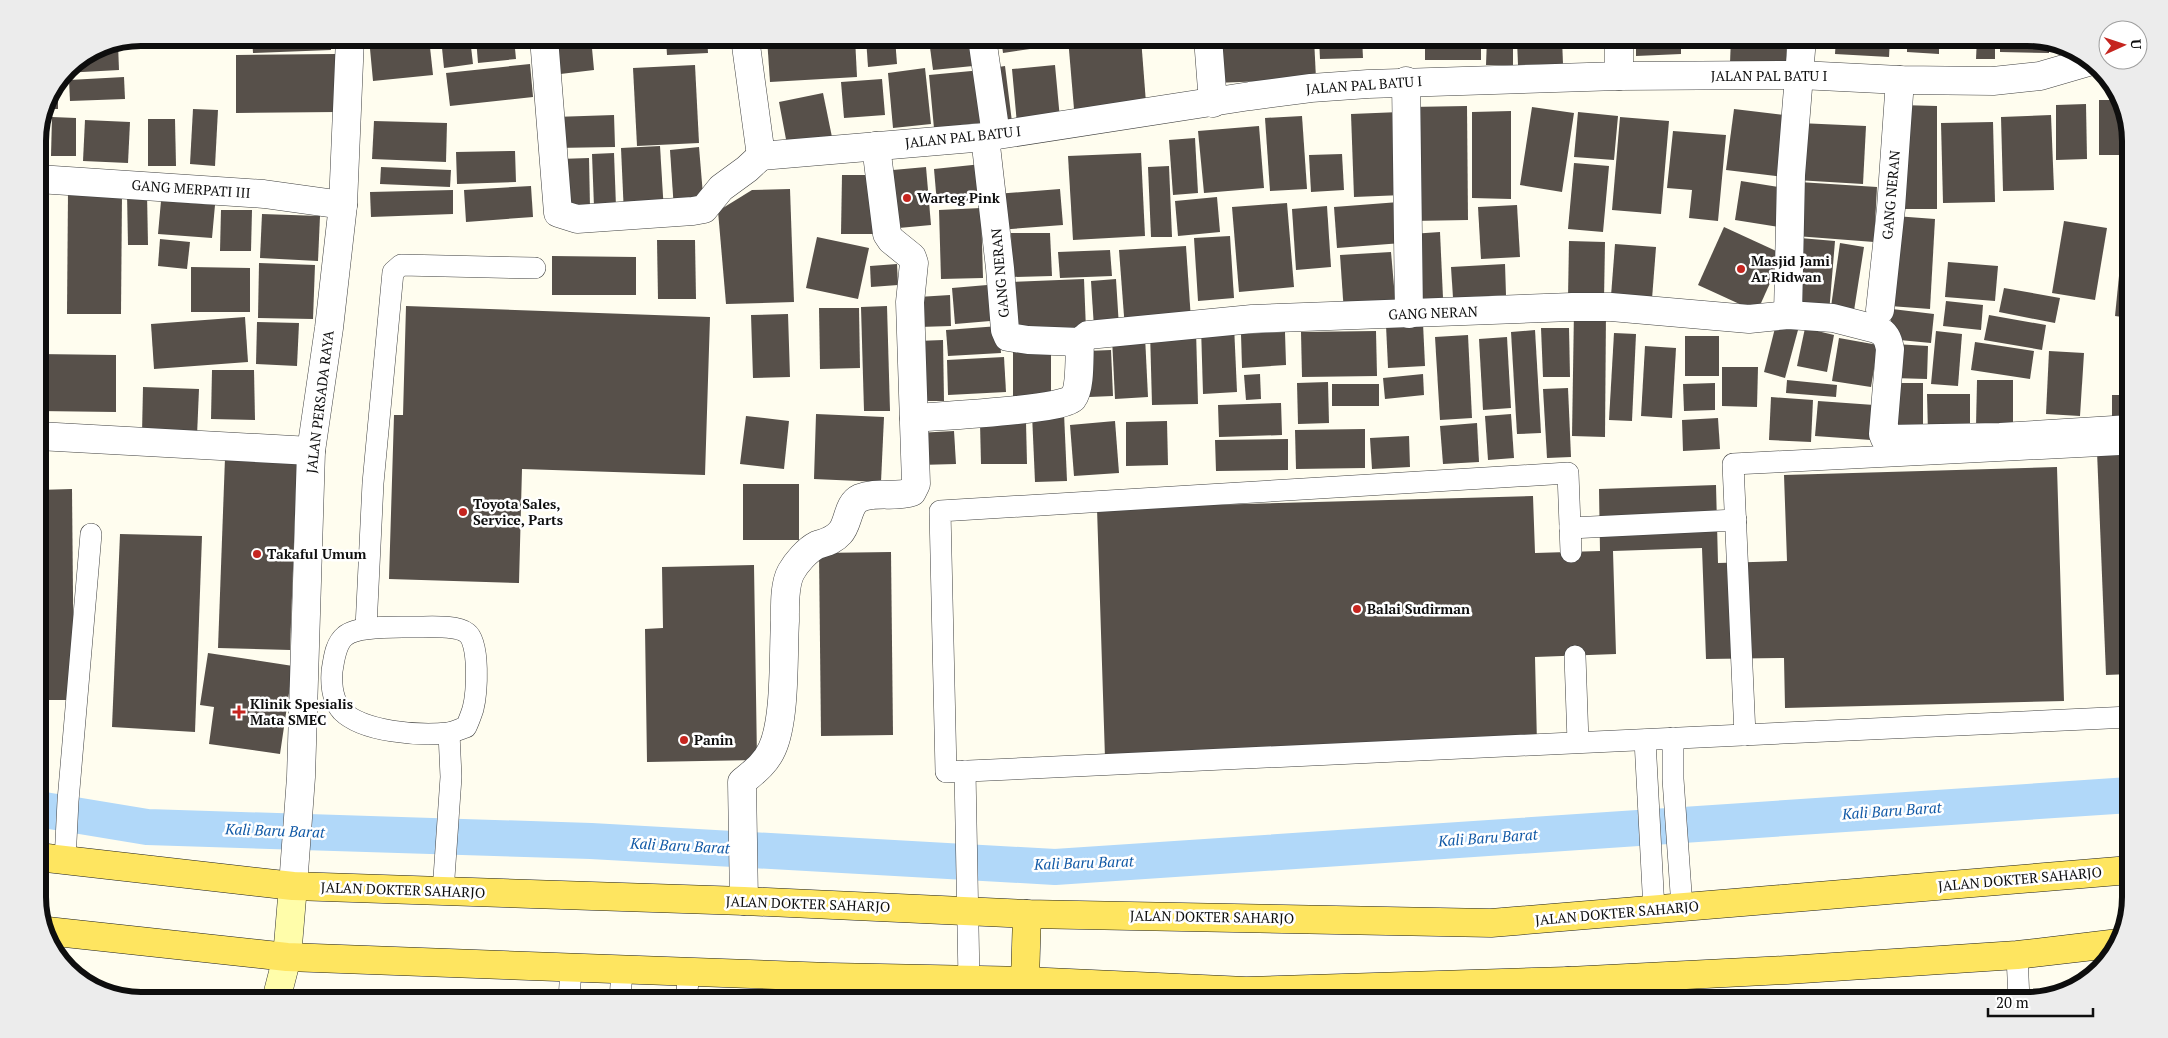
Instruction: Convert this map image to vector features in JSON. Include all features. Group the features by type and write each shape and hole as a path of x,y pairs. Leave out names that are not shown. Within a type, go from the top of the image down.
{"main road":[{"name":"JALAN DOKTER SAHARJO","path":"46,859 293,875 443,892 744,901 1026,914 1491,923 2122,871"},
{"path":"278,992 287,957 293,875"},
{"path":"1025,981 1026,914"},
{"path":"53,932 287,957 689,972 829,989 969,980 1025,981 1065,992 1112,992"},
{"path":"1463,992 1568,991 1787,970 2017,955 2109,944"}],"street":[{"name":"JALAN PERSADA RAYA","path":"293,875 301,777 311,451 329,328 343,205 350,46"},
{"path":"545,46 558,213 577,219 692,211 704,208 721,188 761,156 747,46"},
{"path":"983,46 990,136"},
{"path":"1209,46 1213,103"},
{"path":"1619,46 1619,76"},
{"path":"1788,316 1791,175 1802,46"},
{"name":"JALAN PAL BATU I","path":"761,156 990,136 1310,88 1406,82 1619,76 1800,75 1900,80 2016,80 2040,76 2082,64"},
{"name":"GANG NERAN","path":"1880,310 1891,208 1900,80"},
{"path":"1406,82 1409,314"},
{"name":"GANG NERAN","path":"990,136 1006,334 1008,337 1028,340 1080,342 1088,335 1252,319 1582,307 1610,307 1749,319 1788,316 1832,318 1883,332 1890,349 1882,434 1885,439 2000,437 2122,429"},
{"path":"744,901 742,782 761,766 773,748 782,693 785,601 790,574 799,560 815,546 830,542 841,533 855,502 861,498 878,494 902,496 912,492 916,484 910,302 914,264 912,257 907,251 891,240 887,234 876,146"},
{"name":"GANG MERPATI III","path":"46,180 264,194 343,205"},
{"path":"914,418 1042,407 1070,402 1075,396 1078,387 1080,342"},
{"path":"46,436 311,451"}],"lane":[{"path":"366,628 373,483 393,272 401,265 535,268"},
{"path":"1745,735 1733,464 2122,444"},
{"path":"1571,552 1568,473 940,511 946,772 2122,717"},
{"path":"1570,528 1736,520"},
{"path":"65,860 68,801 91,534"},
{"path":"366,628 452,628 467,633 475,645 476,675 473,708 466,727 449,733 398,732 370,727 353,720 340,710 332,692 334,654 345,636 366,628"},
{"path":"1575,656 1578,742"},
{"path":"443,892 451,777 449,733"},
{"path":"1673,738 1673,778 1682,907"},
{"path":"1645,740 1654,910"},
{"path":"965,771 969,980"},
{"path":"2017,955 2019,992"},
{"path":"570,992 572,968"},
{"path":"621,992 622,970"},
{"path":"687,992 689,972"}],"building":[{"path":"253,46 331,46 331,50 253,53"},
{"path":"370,46 430,46 433,75 373,81"},
{"path":"442,46 471,46 473,64 444,68"},
{"path":"477,46 515,46 516,59 478,63"},
{"path":"549,46 592,46 594,70 552,75"},
{"path":"666,46 708,46 708,53 667,55"},
{"path":"768,46 855,46 857,77 770,82"},
{"path":"867,46 896,46 897,64 868,67"},
{"path":"930,46 981,46 983,65 933,70"},
{"path":"1002,46 1051,46 1003,53"},
{"path":"1069,46 1142,46 1146,103 1074,109"},
{"path":"1213,46 1314,46 1316,79 1215,83"},
{"path":"1319,46 1362,46 1363,58 1320,59"},
{"path":"1425,46 1481,46 1481,60 1425,60"},
{"path":"1487,46 1513,46 1513,65 1486,65"},
{"path":"1517,46 1562,46 1563,64 1518,65"},
{"path":"1636,46 1681,46 1681,54 1636,56"},
{"path":"1731,46 1787,46 1786,66 1730,63"},
{"path":"1836,46 1890,46 1889,57 1835,54"},
{"path":"1907,46 1939,46 1939,54 1907,52"},
{"path":"1977,46 1995,46 1995,59 1976,59"},
{"path":"2000,46 2027,46 2049,49 2049,53 2000,52"},
{"path":"118,49 119,70 76,72 99,56"},
{"path":"336,54 337,112 236,113 236,55"},
{"path":"530,64 533,97 450,106 446,73"},
{"path":"695,65 699,143 637,146 633,68"},
{"path":"1055,65 1060,119 1017,124 1012,69"},
{"path":"1005,66 1012,122 999,124 991,68"},
{"path":"925,68 931,124 893,128 888,73"},
{"path":"982,70 987,122 934,128 929,75"},
{"path":"124,77 125,99 70,101 69,80"},
{"path":"882,79 885,115 844,118 841,82"},
{"path":"823,93 833,142 788,150 779,102"},
{"path":"58,95 58,109 51,109"},
{"path":"2099,100 2112,100 2119,116 2122,135 2122,155 2099,155"},
{"path":"2086,104 2087,159 2056,160 2056,105"},
{"path":"1900,105 1937,106 1937,209 1899,209"},
{"path":"1467,106 1468,220 1411,221 1410,107"},
{"path":"1532,107 1574,113 1562,192 1520,185"},
{"path":"193,109 218,110 215,166 190,164"},
{"path":"1734,109 1792,116 1785,177 1726,170"},
{"path":"1511,111 1511,199 1472,198 1472,112"},
{"path":"1400,112 1403,195 1354,197 1351,114"},
{"path":"1578,112 1618,116 1614,160 1574,157"},
{"path":"614,115 615,147 555,148 554,117"},
{"path":"2051,115 2054,190 2003,191 2001,117"},
{"path":"1302,116 1307,189 1270,191 1265,118"},
{"path":"52,117 76,118 76,156 51,156"},
{"path":"1620,117 1669,121 1661,214 1612,210"},
{"path":"148,119 175,119 176,166 148,166"},
{"path":"85,120 130,122 128,163 83,161"},
{"path":"374,121 447,123 446,162 372,159"},
{"path":"1993,122 1995,202 1943,203 1941,123"},
{"path":"1799,123 1866,126 1863,184 1796,180"},
{"path":"1259,126 1264,188 1204,193 1198,131"},
{"path":"1673,131 1726,135 1718,221 1689,218 1692,190 1667,188"},
{"path":"1195,138 1198,193 1173,195 1169,140"},
{"path":"660,146 664,213 624,215 621,148"},
{"path":"699,147 704,207 674,210 670,150"},
{"path":"515,151 516,182 457,184 456,152"},
{"path":"614,153 616,207 594,207 592,154"},
{"path":"1141,153 1145,236 1073,240 1068,156"},
{"path":"1342,154 1344,190 1311,192 1309,155"},
{"path":"589,158 590,208 560,209 559,159"},
{"path":"1574,163 1609,166 1603,232 1568,229"},
{"path":"982,164 986,199 937,204 934,169"},
{"path":"1169,166 1172,237 1151,237 1148,167"},
{"path":"381,167 451,170 450,187 380,184"},
{"name":"Warteg Pink","path":"926,167 931,225 888,229 882,171"},
{"path":"842,175 876,175 876,234 841,234"},
{"path":"1741,181 1785,188 1779,227 1735,220"},
{"path":"1799,182 1877,187 1874,242 1796,236"},
{"path":"531,186 533,217 466,222 464,190"},
{"path":"790,189 794,302 726,304 718,211 752,190"},
{"path":"1060,189 1063,225 998,230 995,194"},
{"path":"453,190 453,214 371,217 370,192"},
{"path":"68,193 122,193 121,314 67,314"},
{"path":"127,193 147,193 148,245 128,245"},
{"path":"1217,197 1220,232 1178,236 1175,201"},
{"path":"161,201 215,205 212,238 158,234"},
{"path":"1399,202 1402,243 1337,248 1334,207"},
{"path":"1287,203 1294,287 1239,292 1232,207"},
{"path":"1517,205 1520,257 1481,259 1478,207"},
{"path":"1327,206 1331,267 1296,270 1292,209"},
{"path":"981,208 983,278 941,279 939,210"},
{"path":"221,210 252,210 251,251 220,251"},
{"path":"262,214 320,216 318,261 260,258"},
{"path":"1895,216 1935,219 1930,309 1890,306"},
{"path":"2064,221 2107,228 2095,300 2052,293"},
{"name":"Masjid Jami Ar Ridwan","path":"1724,227 1783,254 1757,312 1698,285"},
{"path":"1440,232 1443,298 1415,299 1411,234"},
{"path":"1011,233 1050,233 1052,276 1012,277"},
{"path":"1230,236 1234,298 1198,301 1194,238"},
{"path":"817,237 869,248 858,299 806,288"},
{"path":"1800,238 1835,241 1829,313 1793,309"},
{"path":"160,239 190,242 187,269 158,266"},
{"path":"657,240 695,240 696,299 658,299"},
{"path":"1569,241 1605,242 1604,300 1568,299"},
{"path":"1840,243 1864,247 1853,317 1830,314"},
{"path":"1615,244 1656,247 1652,299 1611,296"},
{"path":"1186,246 1191,320 1125,329 1119,250"},
{"path":"2122,246 2122,317 2115,316"},
{"path":"1110,250 1112,276 1060,278 1058,252"},
{"path":"1391,252 1396,309 1344,313 1340,255"},
{"path":"552,256 636,257 636,295 552,295"},
{"path":"1948,262 1998,266 1995,301 1945,297"},
{"path":"259,263 315,265 313,319 258,318"},
{"path":"897,264 898,285 871,287 870,266"},
{"path":"1505,264 1506,295 1453,298 1451,267"},
{"path":"191,267 250,268 250,312 191,312"},
{"path":"1084,279 1086,330 1011,334 1009,282"},
{"path":"1116,279 1119,327 1094,328 1091,281"},
{"path":"999,284 1002,320 955,324 952,288"},
{"path":"2004,288 2060,298 2055,323 1999,312"},
{"path":"950,295 951,326 919,327 918,297"},
{"path":"1946,301 1983,305 1981,330 1943,326"},
{"path":"406,306 710,317 705,475 522,469 519,583 389,579 394,415 403,415"},
{"path":"887,306 890,411 864,411 861,307"},
{"path":"819,308 859,308 860,368 820,369"},
{"path":"1892,309 1934,314 1931,343 1889,339"},
{"path":"1574,310 1606,311 1605,437 1572,436"},
{"path":"788,314 790,377 753,378 751,315"},
{"path":"1989,315 2046,325 2042,350 1984,340"},
{"path":"245,317 248,362 154,369 151,324"},
{"path":"257,322 299,323 297,366 256,364"},
{"path":"1423,323 1425,366 1388,368 1386,325"},
{"path":"1776,324 1798,330 1785,378 1764,372"},
{"path":"1234,325 1237,392 1203,394 1201,327"},
{"path":"999,326 1001,353 948,356 946,330"},
{"path":"1541,328 1569,328 1570,377 1543,377"},
{"path":"1805,328 1834,335 1827,372 1797,366"},
{"path":"1196,330 1198,404 1152,405 1150,331"},
{"path":"1535,330 1541,433 1517,434 1511,332"},
{"path":"1376,331 1377,376 1302,377 1301,332"},
{"path":"1936,331 1962,334 1958,386 1931,384"},
{"path":"1285,332 1286,365 1242,368 1241,334"},
{"path":"1614,333 1636,334 1632,421 1609,420"},
{"path":"1468,335 1472,418 1440,420 1435,337"},
{"path":"1145,336 1148,397 1115,399 1112,338"},
{"path":"1685,336 1719,336 1719,376 1685,376"},
{"path":"1507,337 1511,408 1483,410 1479,339"},
{"path":"1839,338 1878,345 1871,387 1832,381"},
{"path":"943,340 944,401 919,401 917,341"},
{"path":"1013,342 1051,342 1051,396 1013,397"},
{"path":"1975,342 2034,351 2030,379 1971,370"},
{"path":"1895,344 1928,346 1927,379 1893,378"},
{"path":"1645,346 1676,348 1672,418 1641,416"},
{"path":"1111,350 1113,396 1089,397 1087,351"},
{"path":"2049,351 2084,353 2080,416 2046,414"},
{"path":"46,354 116,355 116,412 46,411"},
{"path":"1004,357 1006,392 948,395 947,360"},
{"path":"1722,367 1758,367 1757,407 1722,406"},
{"path":"212,370 254,370 255,420 211,419"},
{"path":"1260,374 1261,399 1246,400 1244,375"},
{"path":"1423,374 1424,395 1385,399 1383,378"},
{"path":"1787,380 1837,385 1836,397 1786,393"},
{"path":"1977,380 2013,380 2013,427 1976,427"},
{"path":"1328,382 1329,423 1298,424 1297,383"},
{"path":"1715,383 1715,410 1684,411 1683,384"},
{"path":"1889,383 1923,383 1923,436 1889,436"},
{"path":"1332,384 1379,384 1379,406 1332,406"},
{"path":"143,387 199,389 197,436 142,434"},
{"path":"1568,388 1571,457 1547,458 1543,389"},
{"path":"1927,394 1970,394 1970,432 1928,433"},
{"path":"2112,395 2122,395 2122,427 2112,427"},
{"path":"1771,397 1813,400 1811,442 1769,440"},
{"path":"1818,401 1874,405 1871,440 1815,436"},
{"path":"1281,403 1282,435 1219,437 1218,405"},
{"path":"1064,413 1067,481 1035,482 1032,414"},
{"path":"816,414 884,417 881,482 814,479"},
{"path":"1511,414 1514,458 1488,460 1485,416"},
{"path":"746,416 789,421 784,469 740,464"},
{"path":"1718,418 1720,449 1683,451 1682,420"},
{"path":"1115,421 1119,473 1074,476 1070,425"},
{"path":"1167,421 1168,465 1126,466 1126,422"},
{"path":"1026,422 1027,464 981,464 980,423"},
{"path":"1477,423 1479,462 1443,464 1440,426"},
{"path":"1365,429 1365,468 1296,469 1295,430"},
{"path":"954,431 956,464 919,465 917,433"},
{"path":"1409,436 1410,467 1372,469 1370,438"},
{"path":"1288,439 1288,470 1216,471 1215,440"},
{"path":"2122,450 2122,674 2106,675 2097,451"},
{"name":"Takaful Umum","path":"225,458 297,460 290,650 218,648"},
{"name":"Balai Sudirman","path":"2057,467 2064,701 1785,708 1784,658 1706,659 1702,548 1613,551 1616,654 1535,657 1537,745 1105,758 1097,508 1533,496 1535,553 1600,551 1599,489 1716,485 1718,563 1787,561 1784,475"},
{"path":"743,484 799,484 799,540 743,540"},
{"path":"72,489 74,700 46,700 46,490"},
{"path":"120,534 202,536 195,732 112,727"},
{"path":"891,552 893,735 821,736 819,553"},
{"path":"754,565 757,760 647,762 645,629 663,628 662,567"},
{"path":"208,653 293,666 280,754 209,744 214,707 200,705"}],"waterway":[{"name":"Kali Baru Barat","path":"46,810 147,827 591,841 1055,867 2122,796"}],"place":[{"name":"Warteg Pink","path":"907,198"},
{"name":"Masjid Jami Ar Ridwan","path":"1741,269"},
{"name":"Toyota Sales, Service, Parts","path":"463,512"},
{"name":"Takaful Umum","path":"257,554"},
{"name":"Balai Sudirman","path":"1357,609"},
{"name":"Klinik Spesialis Mata SMEC","path":"239,712"},
{"name":"Panin","path":"684,740"}]}
